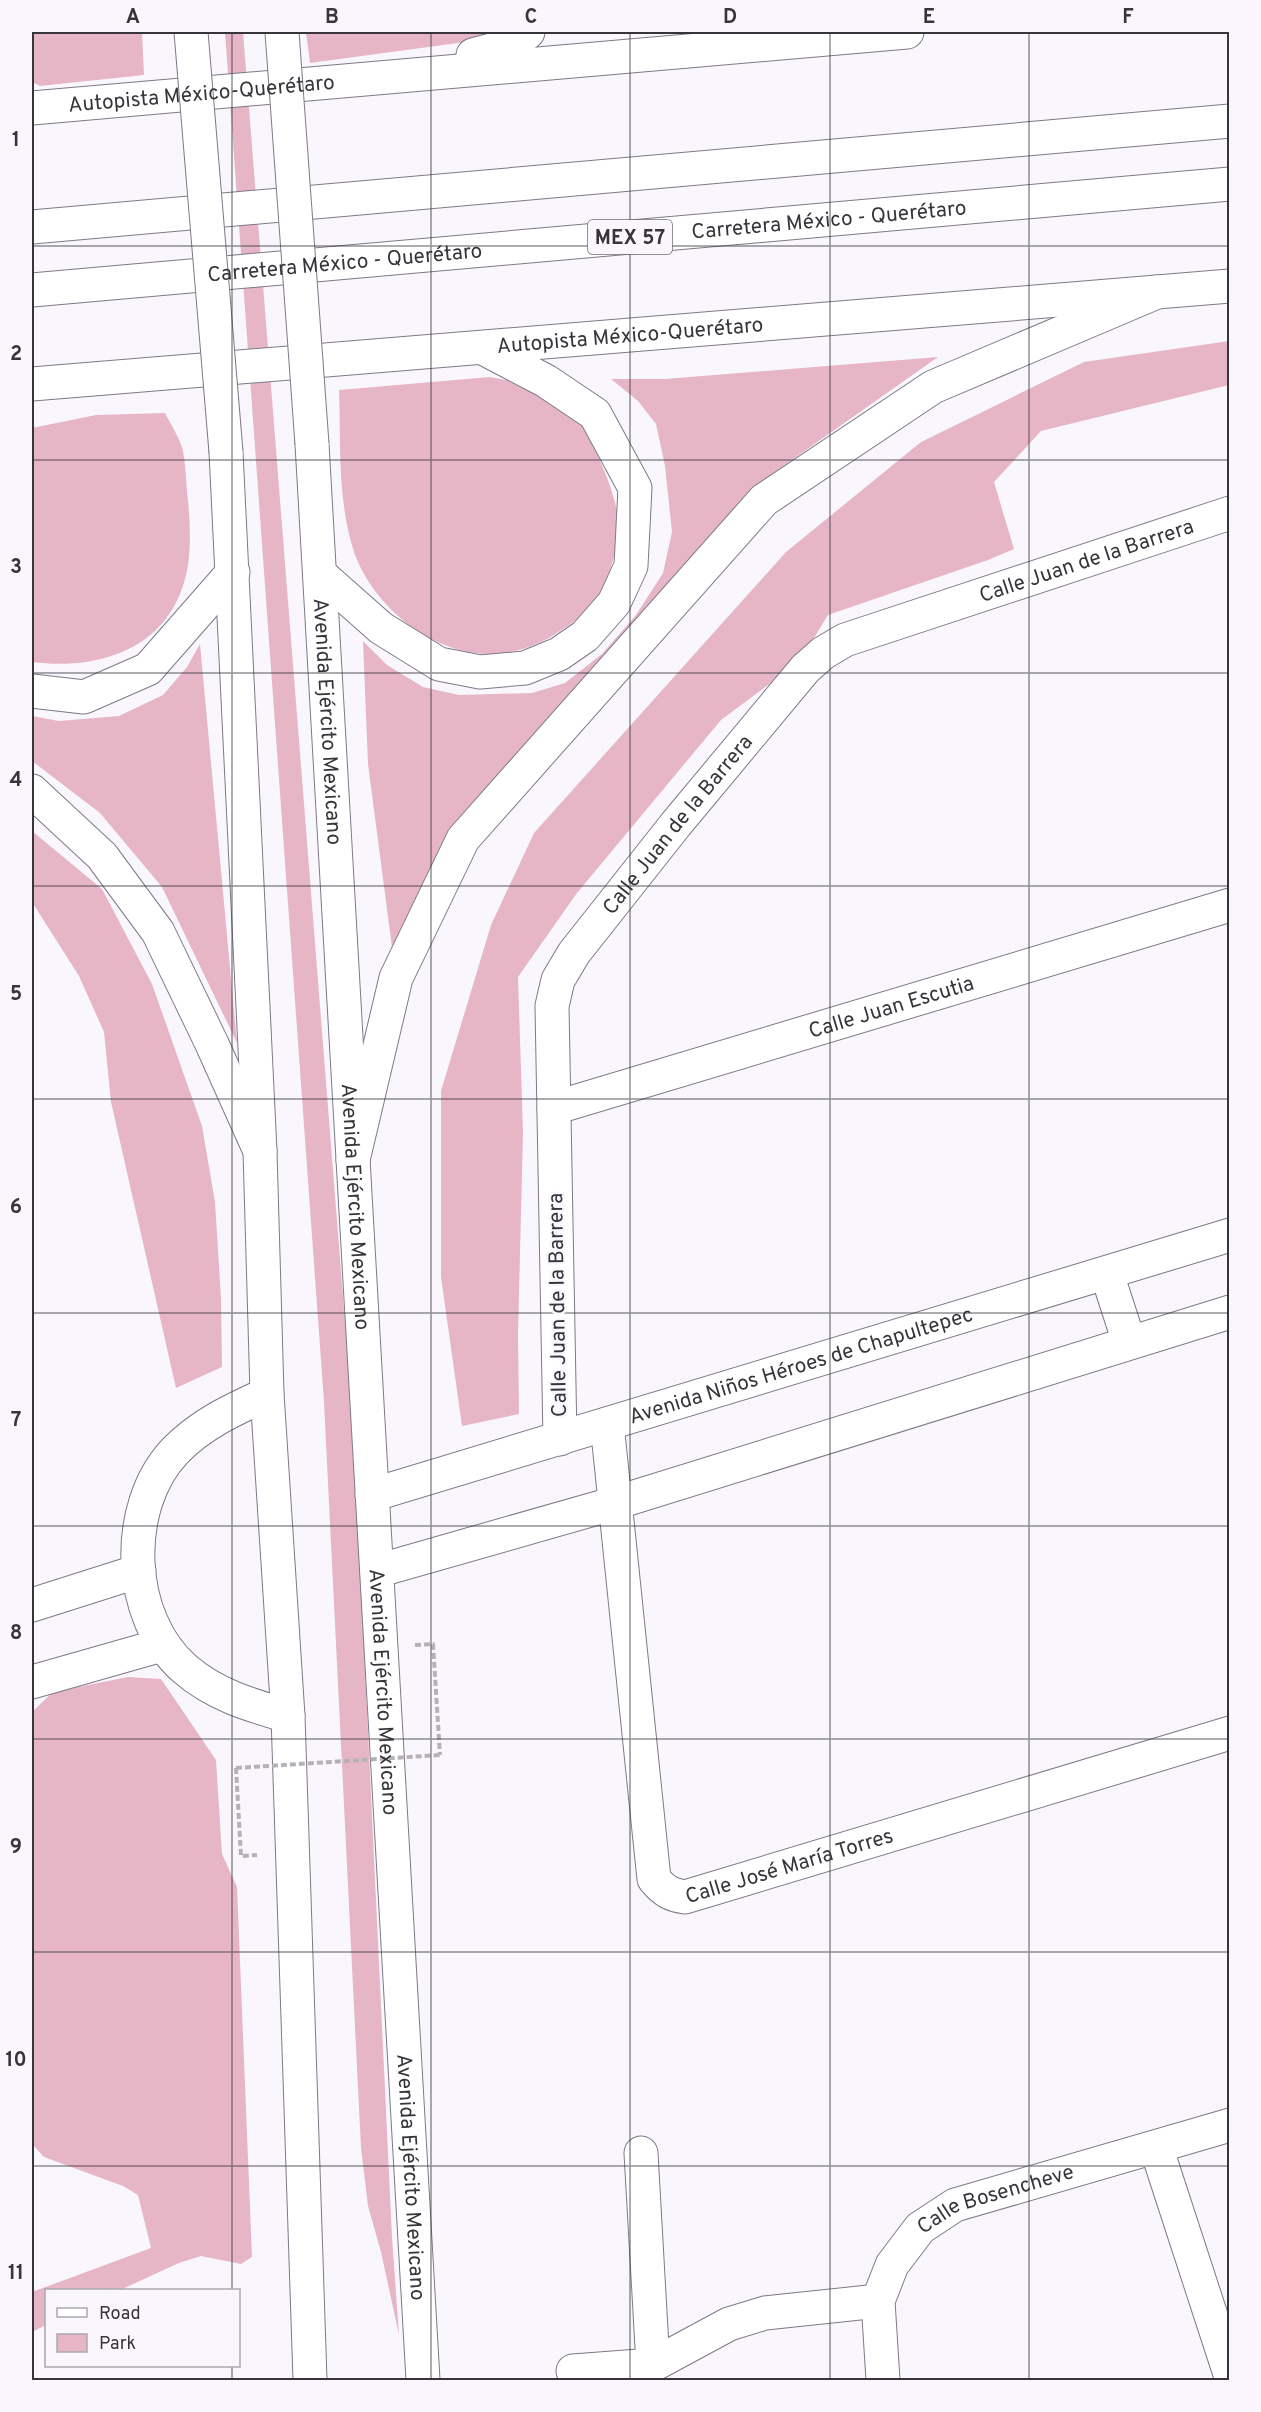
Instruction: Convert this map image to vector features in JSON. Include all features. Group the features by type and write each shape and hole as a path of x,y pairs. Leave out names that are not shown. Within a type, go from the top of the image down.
{"main road":[{"path":"191,32 226,452 233,572 260,1151 267,1394 288,1716 310,2380"},
{"name":"Avenida Ejército Mexicano","path":"282,32 320,574 423,2380"},
{"path":"391,77 514,44 528,32"},
{"name":"Autopista México-Querétaro","path":"34,107 907,32"},
{"path":"32,226 1230,121"},
{"name":"Carretera México - Querétaro","path":"32,290 1230,184"},
{"name":"Autopista México-Querétaro","path":"32,384 1230,286"},
{"path":"353,1160 396,978 463,839 765,500 933,387 1157,292"},
{"path":"320,574 381,628 439,664 480,672 525,668 559,654 585,636 614,603 631,566 635,488 595,414 546,381 483,348"},
{"path":"32,404 80,380"},
{"name":"Calle Juan de la Barrera","path":"560,1438 552,1006 558,980 574,953 676,824 805,669 823,654 845,640 1230,513"},
{"path":"32,691 84,697 148,669 233,572"},
{"path":"32,790 102,856 158,932 260,1151"},
{"name":"Calle Juan Escutia","path":"554,1108 1230,905"},
{"name":"Avenida Niños Héroes de Chapultepec","path":"372,1495 1230,1235"},
{"path":"1107,1274 1129,1342"},
{"path":"377,1571 615,1503 1230,1312"},
{"path":"267,1394 220,1415 176,1450 154,1478 137,1548 142,1597 150,1623 162,1645 184,1669 233,1700 288,1716"},
{"name":"Calle José María Torres","path":"607,1424 654,1879 663,1890 672,1895 685,1897 1230,1733"},
{"path":"32,1605 139,1571"},
{"path":"32,1682 162,1645"},
{"name":"Calle Bosencheve","path":"883,2380 878,2301 892,2265 920,2228 955,2205 1230,2125"},
{"path":"1156,2147 1230,2374"},
{"path":"641,2153 653,2365"},
{"path":"573,2371 653,2365 729,2324 765,2313 878,2301"}],"path":[{"path":"241,1856 236,1768 440,1755 433,1644"}],"green space":[{"path":"32,32 142,32 144,75 40,86 32,82"},
{"path":"225,32 243,32 354,1436 392,2237 399,2335 381,2252 368,2206 361,2148 324,1402"},
{"path":"306,32 504,32 495,38 310,63"},
{"path":"1229,341 1229,385 1041,431 994,482 1014,549 828,615 800,661 721,720 577,893 518,977 523,1132 518,1335 519,1414 462,1426 441,1277 441,1091 491,925 534,833 786,552 921,442 1084,362"},
{"path":"938,357 752,488 642,638 540,732 396,978 368,764 363,641 387,665 423,687 459,695 532,693 565,683 602,654 636,615 663,573 672,532 665,466 656,424 638,401 611,379 665,379"},
{"path":"490,377 559,390 580,422 606,475 620,530 618,545 606,581 597,598 585,613 535,645 496,654 465,651 444,645 424,635 389,607 363,572 354,552 342,492 339,390"},
{"path":"165,413 178,436 184,457 190,550 181,593 168,616 152,634 132,647 110,657 85,662 59,664 32,662 32,428 96,415"},
{"path":"200,644 237,1043 162,887 100,813 32,761 32,716 59,721 119,716 163,695 187,667"},
{"path":"32,831 102,889 152,984 202,1126 215,1202 221,1299 222,1367 176,1388 111,1102 104,1032 79,976 32,902"},
{"path":"128,1677 161,1679 216,1760 222,1854 237,1887 252,2257 241,2264 201,2256 179,2263 122,2289 45,2289 45,2326 32,2332 32,2292 151,2248 138,2195 123,2186 44,2157 32,2144 32,1712 53,1692"}]}
